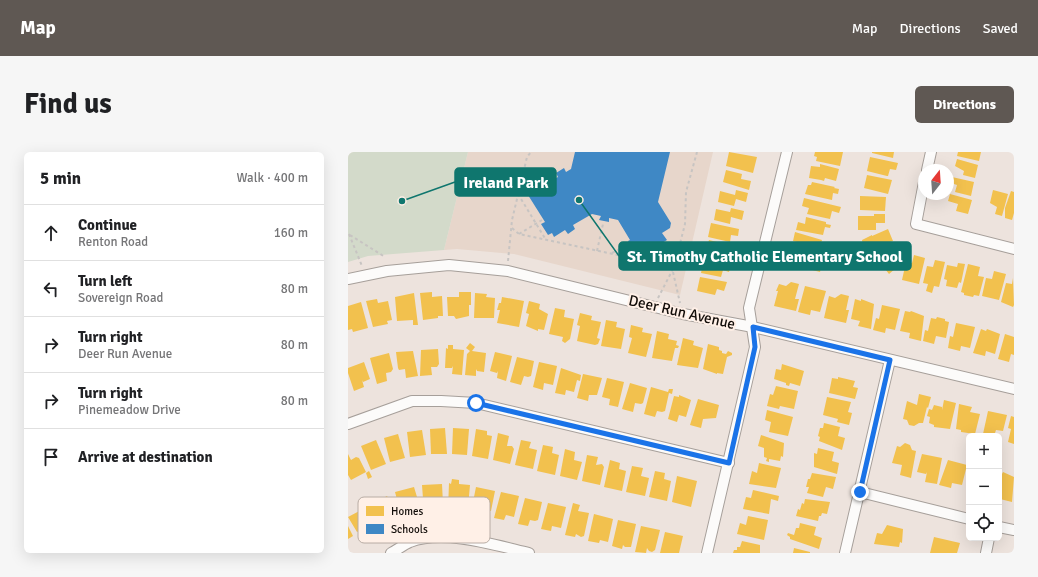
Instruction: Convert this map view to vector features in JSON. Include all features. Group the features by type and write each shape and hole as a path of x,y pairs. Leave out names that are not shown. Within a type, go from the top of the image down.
{"street":[{"path":"707,553 755,347 749,308 787,152"},
{"path":"928,164 931,152"},
{"path":"921,200 916,224 1014,249"},
{"name":"Deer Run Avenue","path":"348,279 387,271 449,265 508,271 683,314 753,327 1014,389"},
{"path":"845,553 890,360"},
{"path":"348,424 412,401 441,400 476,403 729,463"},
{"path":"860,492 966,518"},
{"path":"1002,528 1014,530"},
{"path":"986,553 988,541"},
{"path":"391,553 408,543"},
{"path":"487,543 529,553"}],"path":[{"path":"508,271 512,228 518,194 528,157 531,152"},
{"path":"654,306 674,267 685,224 686,192 696,152"},
{"path":"518,194 546,240"},
{"path":"519,234 542,220"},
{"path":"597,251 603,224"},
{"path":"512,228 519,234 674,267"},
{"path":"348,234 385,257"},
{"path":"348,234 366,276"},
{"path":"611,254 627,245 636,259"},
{"path":"672,271 683,314"}],"shaded area":[{"path":"468,152 713,152 680,295 514,254 457,249 444,250"}],"green space":[{"path":"348,152 468,152 444,250 368,256 348,262"}],"building: Homes":[{"path":"729,152 757,157 753,173 726,166"},
{"path":"815,152 843,152 840,166 816,161 817,157 814,156"},
{"path":"872,152 894,152 893,158"},
{"path":"958,152 981,152 979,161 957,156"},
{"path":"870,157 898,163 896,170 890,169 888,176 867,171"},
{"path":"957,159 978,165 975,178 963,175 964,171 955,166"},
{"path":"820,164 839,169 836,181 825,178 824,181 809,178 811,166 820,167"},
{"path":"726,170 742,174 741,179 751,181 749,190 723,182"},
{"path":"867,175 892,180 888,194 864,188"},
{"path":"954,177 974,182 971,196 955,192 957,185 954,184"},
{"path":"812,182 835,187 834,188 839,189 838,194 833,193 832,200 805,194 808,185 811,185"},
{"path":"736,190 748,193 746,202 736,199 734,206 718,202 720,191 735,195"},
{"path":"993,190 1008,194 1002,216 995,214 997,207 990,203"},
{"path":"1011,191 1014,192 1014,213 1012,220 1005,218 1005,208"},
{"path":"954,195 972,200 968,214 956,211 958,204 948,201 954,200"},
{"path":"860,196 886,197 885,211 860,210"},
{"path":"804,198 841,207 839,213 832,211 830,219 807,214 809,208 802,206"},
{"path":"731,208 744,211 742,220 731,217 730,224 714,220 716,209 730,212"},
{"path":"874,214 885,214 885,223 876,223 876,230 858,230 858,216 874,216"},
{"path":"806,217 826,222 826,224 831,225 830,228 825,227 823,235 796,230 798,222 805,224"},
{"path":"711,223 739,229 738,236 731,235 730,242 708,237"},
{"path":"888,229 893,241 884,244 886,249 876,253 877,256 872,258 866,251 864,252 862,240"},
{"path":"795,232 822,240 818,254 800,249 801,243 793,241"},
{"path":"709,240 725,244 723,250 733,253 731,261 719,258 721,254 717,253 716,256 711,255 712,252 706,250"},
{"path":"898,243 906,252 899,257 902,260 902,263 889,274 878,260"},
{"path":"798,253 823,259 820,272 789,264 791,259 796,260"},
{"path":"914,255 925,258 919,284 902,280 906,262 912,263"},
{"path":"704,259 731,264 729,272 723,270 721,277 701,273"},
{"path":"935,260 945,262 939,287 934,286 932,293 926,291 928,284 923,283 927,266 933,267"},
{"path":"958,263 965,264 961,283 959,282 957,288 946,286 947,280 944,279 947,265 957,267"},
{"path":"968,264 980,267 978,276 984,277 979,296 974,295 973,297 964,295 964,293 961,292"},
{"path":"994,271 1006,274 999,300 982,296 986,278 992,279"},
{"path":"700,277 727,282 724,291 717,289 715,295 697,291"},
{"path":"1013,278 1013,307 1001,302 1006,283 1012,284"},
{"path":"791,282 799,284 795,299 799,299 796,311 774,306 778,291 776,291 779,284 786,286"},
{"path":"805,286 826,291 820,312 811,310 810,315 798,312"},
{"path":"432,292 432,297 442,296 443,316 423,320 420,293"},
{"path":"459,292 471,292 471,305 469,305 469,316 456,319 454,316 448,316 447,297 459,297"},
{"path":"414,293 418,325 413,325 413,320 397,321 395,297"},
{"path":"475,293 487,294 486,297 495,298 494,318 474,318"},
{"path":"841,294 849,296 846,310 849,310 846,323 824,318 829,296 835,298"},
{"path":"502,297 524,301 519,327 497,323 500,310 497,310 499,303 501,303"},
{"path":"377,299 378,303 388,301 392,320 387,321 388,324 373,327 366,301"},
{"path":"855,299 861,301 861,299 874,304 871,329 858,326 860,321 851,319"},
{"path":"529,301 540,304 539,309 548,314 544,330 538,329 538,331 526,326 529,314 526,313"},
{"path":"361,302 368,328 353,332 352,329 348,330 348,306"},
{"path":"882,305 900,309 895,330 886,328 885,333 873,330 876,318 879,319"},
{"path":"555,308 565,310 564,317 574,319 570,339 565,343 562,341 563,337 549,334"},
{"path":"905,311 911,311 924,316 921,341 909,338 910,333 900,331"},
{"path":"580,313 592,316 591,320 601,322 597,338 600,339 598,344 595,345 577,341 580,326 577,325"},
{"path":"937,317 945,319 945,321 949,322 946,338 936,336 934,344 923,341 925,330 928,331 931,318 936,319"},
{"path":"606,320 617,322 616,327 625,329 621,349 601,346"},
{"path":"956,323 975,327 970,348 961,346 960,351 948,348 950,336 953,337"},
{"path":"631,325 643,328 642,332 652,334 646,357 628,353 632,338 629,337"},
{"path":"981,329 986,331 987,329 1000,334 995,354 986,351 985,356 973,353"},
{"path":"657,331 669,334 668,339 677,341 676,345 679,346 678,348 675,348 672,361 652,358"},
{"path":"1005,334 1014,337 1014,355 1011,354 1009,362 998,359"},
{"path":"683,338 694,341 693,345 703,348 698,368 677,365"},
{"path":"470,343 475,347 472,351 486,353 484,372 477,371 476,369 476,376 465,375 467,354 470,351 466,348"},
{"path":"708,344 719,347 719,350 722,351 722,353 726,354 728,351 732,353 732,355 727,357 723,374 717,374 703,369"},
{"path":"448,345 453,345 453,349 464,350 462,375 452,374 453,366 452,368 445,368 446,348 448,349"},
{"path":"438,349 439,364 437,367 431,367 432,375 420,376 421,350"},
{"path":"413,351 418,376 406,378 405,369 399,370 398,368 396,352"},
{"path":"495,352 512,356 506,381 497,378 498,371 497,373 490,371"},
{"path":"389,353 393,369 391,372 386,373 387,381 377,384 370,358"},
{"path":"517,357 534,361 531,376 524,376 521,385 510,382"},
{"path":"364,362 370,379 363,382 362,380 364,387 354,391 348,373 348,368"},
{"path":"539,362 557,366 553,385 544,383 543,390 533,387"},
{"path":"782,364 804,371 800,386 790,383 789,386 786,385 786,383 774,379 776,369 781,370"},
{"path":"561,368 581,375 580,381 577,380 574,392 566,390 565,395 555,393"},
{"path":"583,374 602,378 597,395 589,395 588,401 577,398"},
{"path":"838,377 855,381 853,387 858,388 855,399 829,393 832,378 838,379"},
{"path":"607,378 624,382 618,407 609,405 610,399 602,397"},
{"path":"630,383 647,388 643,403 635,403 633,412 622,409"},
{"path":"776,386 798,391 794,409 780,406 779,409 767,406 770,394 773,395"},
{"path":"651,387 668,392 669,389 673,389 672,394 669,393 665,411 657,411 655,417 644,414"},
{"path":"919,394 931,397 928,408 927,407 923,423 919,423 914,426 909,425 907,420 903,419 907,401 917,405"},
{"path":"679,395 691,400 686,417 679,415 677,422 668,419 674,396 679,397"},
{"path":"827,397 851,402 848,412 852,413 849,425 837,422 838,419 823,415"},
{"path":"698,399 719,405 716,418 703,419 701,428 690,425"},
{"path":"944,400 956,403 950,429 934,427 934,425 929,423 930,417 927,416 929,409 932,410 934,405 942,407 942,410"},
{"path":"959,404 972,407 970,412 980,414 975,433 961,432 961,430 956,429"},
{"path":"767,410 793,417 788,436 769,432 771,422 765,420"},
{"path":"988,411 1007,415 1003,431 996,430 995,433 983,433"},
{"path":"1011,416 1014,417 1014,444 1008,442 1011,429 1008,428"},
{"path":"824,423 840,427 838,436 845,438 842,450 819,441 820,437 818,436 820,428 823,428"},
{"path":"445,428 447,454 431,454 430,429"},
{"path":"453,428 469,429 467,455 452,454"},
{"path":"476,429 487,431 487,435 492,436 488,459 472,456"},
{"path":"422,430 426,455 410,457 407,432"},
{"path":"498,433 509,436 507,446 512,446 514,449 510,464 493,460"},
{"path":"398,434 405,458 390,462 384,438"},
{"path":"761,435 784,443 783,457 781,456 780,461 769,459 769,462 766,461 767,458 764,457 764,448 758,446"},
{"path":"376,440 386,464 371,470 361,446"},
{"path":"521,440 531,442 529,448 537,450 533,469 515,465"},
{"path":"905,443 910,445 912,450 916,451 911,478 900,475 902,465 892,463 897,446 900,447"},
{"path":"543,445 553,447 552,453 559,455 555,475 537,471"},
{"path":"818,448 834,452 832,461 839,463 837,474 814,467 814,453 817,454"},
{"path":"565,449 575,452 574,460 582,462 577,480 560,476"},
{"path":"348,454 351,460 356,457 359,458 366,472 351,480 348,475"},
{"path":"922,454 942,458 937,484 925,482 927,472 926,474 917,472"},
{"path":"587,455 598,457 596,465 602,464 604,467 600,485 582,481"},
{"path":"610,460 620,463 619,469 626,471 622,491 604,487"},
{"path":"948,460 966,465 962,485 952,483 951,488 939,485"},
{"path":"759,463 781,468 776,488 749,484 752,471 757,473"},
{"path":"632,466 643,468 641,476 649,478 645,496 626,492"},
{"path":"369,471 372,477 368,479 366,473"},
{"path":"655,471 665,473 664,479 671,481 667,501 649,497"},
{"path":"1003,472 1014,477 1012,502 1002,500"},
{"path":"812,473 836,477 833,489 826,487 823,497 807,493 809,487 806,487 808,479 810,479"},
{"path":"677,476 697,481 691,507 672,502"},
{"path":"452,479 459,480 459,484 470,485 469,497 448,497 449,483 451,484"},
{"path":"442,484 443,497 423,497 422,485"},
{"path":"414,487 417,497 396,497 395,492"},
{"path":"476,487 495,491 491,511 490,497 474,497"},
{"path":"753,490 779,496 778,501 771,499 769,514 743,509 746,497 751,498"},
{"path":"501,492 519,496 514,517 506,515 504,520 494,518"},
{"path":"525,498 542,502 538,520 530,520 528,526 518,524"},
{"path":"805,499 830,502 827,514 822,513 821,516 819,516 818,521 796,516 798,509 800,510"},
{"path":"548,503 566,507 561,528 552,526 551,531 541,529"},
{"path":"573,503 580,505 578,511 589,513 584,536 581,537 576,534 575,537 565,535"},
{"path":"358,512 358,532 357,532 348,517"},
{"path":"594,514 613,519 608,542 600,540 599,543 588,541"},
{"path":"748,516 768,520 764,540 737,534 740,523 746,525"},
{"path":"618,520 636,524 631,547 625,547 623,545 622,549 612,546"},
{"path":"800,523 816,527 814,535 822,538 819,549 790,539 787,535 788,533 794,535 796,528 799,528"},
{"path":"887,525 903,529 902,543 900,542 899,547 874,544 877,533 882,534"},
{"path":"348,526 353,536 348,539"},
{"path":"641,526 660,530 655,550 652,552 647,548 646,553 635,552"},
{"path":"665,532 683,536 679,553 660,553"},
{"path":"934,537 960,543 957,553 930,553"},
{"path":"742,541 760,545 760,553 733,553 734,550 737,550 737,547 740,547"},
{"path":"794,548 810,552 810,553 793,553"}],"building: Schools":[{"path":"575,152 670,152 658,202 671,223 670,228 662,233 667,240 640,256 633,244 630,246 628,241 630,240 618,220 609,218 609,222 599,220 601,216 592,214 573,225 575,229 568,234 565,230 554,237 552,233 548,235 541,224 545,222 528,195 536,190 534,186 541,182 544,185 558,177 556,173 564,168 566,172 571,169"}],"place":[{"name":"St. Timothy Catholic Elementary School","path":"579,200"},
{"name":"Ireland Park","path":"402,201"}],"route":[{"path":"476,403 729,463 755,347 753,327 890,360 860,492"}]}
